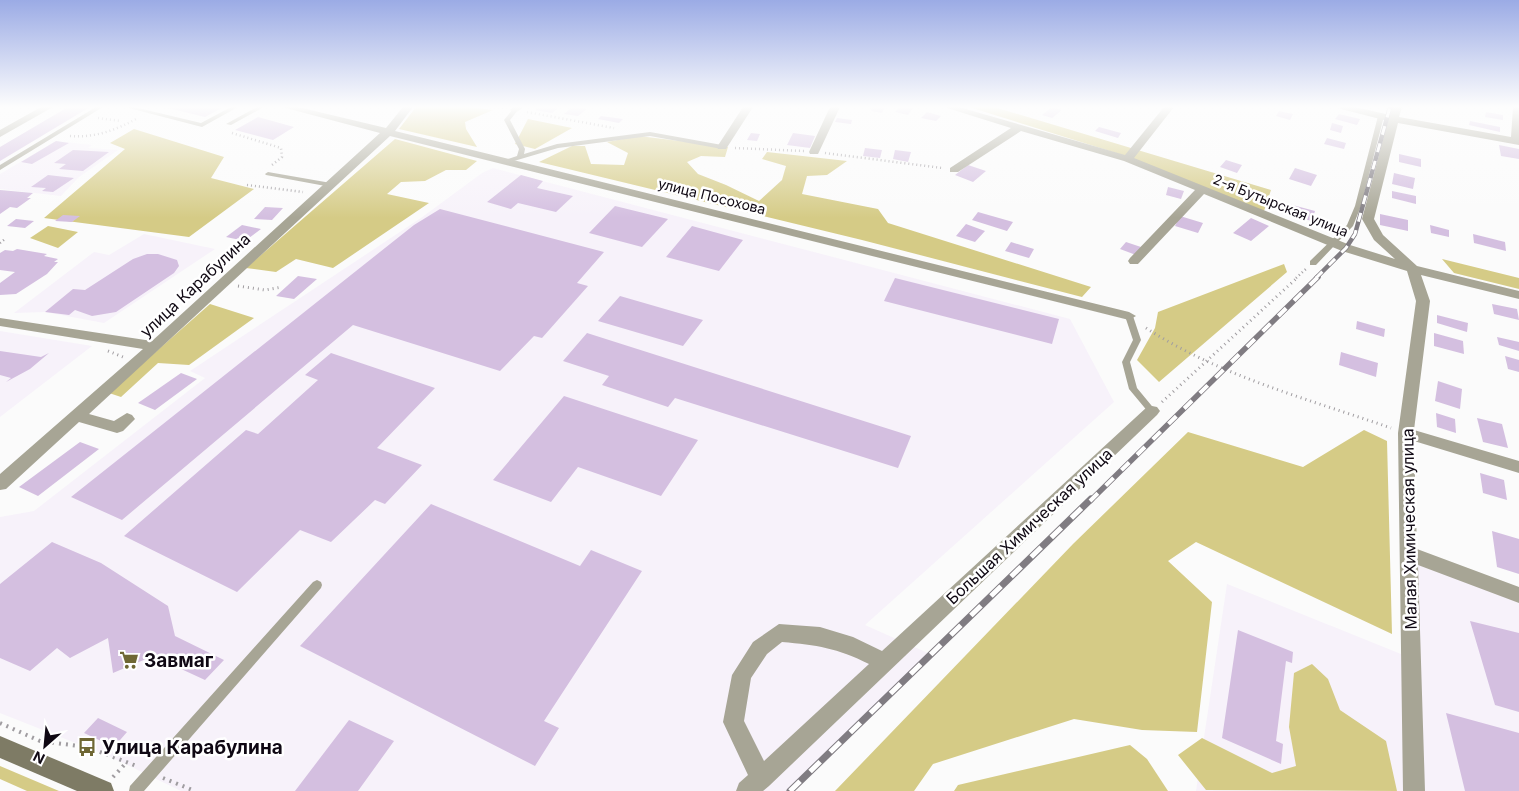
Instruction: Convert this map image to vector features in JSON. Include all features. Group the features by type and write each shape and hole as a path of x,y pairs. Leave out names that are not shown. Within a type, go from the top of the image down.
{"main road":[{"path":"0,747 103,791"}],"street":[{"name":"улица Карабулина","path":"0,484 155,346 375,144"},
{"name":"улица Посохова","path":"437,144 1129,316"},
{"path":"814,152 818,144"},
{"path":"954,170 994,144"},
{"name":"2-я Бутырская улица","path":"1075,144 1128,160 1334,244 1413,269 1519,295"},
{"path":"1128,160 1137,144"},
{"path":"1382,144 1368,219 1378,237 1413,269"},
{"path":"1134,261 1202,189"},
{"name":"Малая Химическая улица","path":"1413,269 1423,301 1406,433 1414,791"},
{"path":"0,322 155,346"},
{"name":"Большая Химическая улица","path":"754,785 1152,411"},
{"path":"76,416 117,426 127,420"},
{"path":"1406,433 1519,467"},
{"path":"1410,554 1519,595"},
{"path":"754,785 733,722 742,675 760,648 779,633 820,636 846,643 885,662"}],"lane":[{"path":"0,168 40,144"},
{"path":"519,144 522,150 520,157"},
{"path":"507,161 558,146 574,144"},
{"path":"705,144 722,147"},
{"path":"1313,263 1350,226 1378,144"},
{"path":"268,174 331,184"},
{"path":"1129,316 1137,340 1126,362 1133,389 1152,411"},
{"path":"135,791 317,585"}],"path":[{"path":"267,144 281,148 282,157 270,166 268,174"},
{"path":"722,147 814,152 954,170"},
{"path":"247,185 320,194"},
{"path":"0,243 5,239"},
{"path":"1152,411 1313,263"},
{"path":"222,284 265,290 282,287"},
{"path":"1129,316 1180,350 1206,362 1406,433"},
{"path":"0,723 40,740 87,747 195,791"}],"shaded area":[{"path":"51,144 82,144 92,145 88,148 118,150 79,177 61,196 0,189 0,174"},
{"path":"112,144 182,144 224,157 211,178 254,189 189,237 44,218 125,149"},
{"path":"389,144 413,144 477,161 466,170 446,170 425,181 401,182 387,194 429,203 333,268 296,259 276,272 246,268"},
{"path":"464,144 475,144 477,147"},
{"path":"515,144 544,144 535,149"},
{"path":"611,144 703,144 728,147 725,157 701,156 687,162 698,174 759,201 782,180 786,166 762,159 767,152 847,161 827,175 807,176 802,194 878,209 888,223 1091,287 1082,297 862,240 539,162 572,146 585,146 591,164 624,165 628,153"},
{"path":"1087,144 1117,144 1271,190 1264,211 1129,157"},
{"path":"493,168 1070,319 1114,402 865,625 930,654 790,791 181,791 111,757 0,713 0,517 34,511 205,378 190,371 421,218 482,173"},
{"path":"48,226 78,232 58,248 30,238"},
{"path":"144,234 215,249 104,323 45,312 14,313 94,252 109,255"},
{"path":"1442,259 1519,278 1519,289 1454,273"},
{"path":"1284,264 1287,272 1159,382 1137,360 1155,328 1158,312"},
{"path":"210,304 254,318 189,365 158,363 121,397 109,393"},
{"path":"0,331 92,346 0,417"},
{"path":"1364,430 1387,441 1392,634 1196,542 1168,561 1212,602 1197,732 1142,730 1074,719 933,764 914,791 835,791 1073,544 1188,432 1303,467"},
{"path":"1410,554 1519,595 1519,791 1196,791 1227,584 1411,658"},
{"path":"1312,664 1328,679 1340,710 1386,741 1397,791 1206,790 1178,755 1202,738 1272,773 1296,766 1289,727 1294,673"},
{"path":"1130,745 1147,759 1168,791 954,791 958,785"},
{"path":"0,766 59,791 27,791 0,779"}],"building":[{"path":"5,144 28,144 0,161 0,147"},
{"path":"51,144 67,144 32,164 21,162"},
{"path":"788,144 812,144 810,148"},
{"path":"1324,144 1346,144 1344,149"},
{"path":"1499,145 1519,149 1519,159 1501,156"},
{"path":"865,148 882,150 880,158 863,156"},
{"path":"73,150 109,152 83,171 59,169 66,164 54,163"},
{"path":"895,150 911,152 908,162 893,159"},
{"path":"1399,154 1421,159 1421,167 1399,162"},
{"path":"1226,160 1242,165 1237,173 1220,167"},
{"path":"968,165 986,171 973,182 955,175"},
{"path":"1295,168 1317,175 1311,186 1289,179"},
{"path":"1394,173 1415,178 1413,189 1392,184"},
{"path":"48,175 74,178 53,192 42,191 46,188 31,187"},
{"path":"521,175 543,181 537,188 573,196 556,212 518,203 511,209 487,202"},
{"path":"1168,187 1184,191 1181,199 1166,195"},
{"path":"0,190 33,193 27,198 31,198 17,208 10,207 0,214"},
{"path":"1392,191 1416,196 1416,204 1392,198"},
{"path":"1285,203 1315,211 1312,221 1281,213"},
{"path":"615,206 668,219 642,247 589,233"},
{"path":"265,207 283,208 272,220 254,219"},
{"path":"440,209 604,252 577,283 588,286 542,338 534,336 500,371 353,325 122,520 71,497 414,225"},
{"path":"978,212 1013,222 1007,231 972,220"},
{"path":"1380,214 1408,220 1408,231 1380,225"},
{"path":"63,215 80,216 72,222 55,221"},
{"path":"1180,216 1203,223 1198,233 1175,226"},
{"path":"1251,218 1269,226 1251,241 1233,233"},
{"path":"16,219 34,221 25,228 7,226"},
{"path":"966,224 985,231 975,242 956,236"},
{"path":"242,225 261,229 245,241 226,237"},
{"path":"1430,225 1449,230 1449,237 1431,233"},
{"path":"692,226 743,240 719,271 666,257"},
{"path":"1473,234 1505,242 1506,251 1474,243"},
{"path":"1011,242 1034,249 1029,258 1005,251"},
{"path":"1126,242 1141,247 1136,255 1120,249"},
{"path":"17,249 47,254 44,256 58,259 54,262 58,262 47,274 16,294 0,295 0,283 15,272 0,270 0,253 5,250 13,251"},
{"path":"147,254 158,254 177,260 179,266 174,273 116,312 92,316 75,310 69,315 45,312 73,289 85,290 133,259"},
{"path":"298,276 317,279 294,299 276,296"},
{"path":"895,278 1059,319 1052,344 884,301"},
{"path":"620,296 703,320 683,346 598,321"},
{"path":"1492,304 1517,309 1519,320 1494,314"},
{"path":"1437,315 1468,323 1467,332 1437,323"},
{"path":"1357,321 1385,329 1384,337 1356,329"},
{"path":"587,333 911,436 898,468 675,398 668,407 602,385 609,376 563,361"},
{"path":"1434,333 1463,341 1464,354 1434,346"},
{"path":"1497,337 1519,342 1519,351 1499,345"},
{"path":"0,351 41,357 49,353 30,369 6,382 11,378 0,375"},
{"path":"1341,352 1378,363 1376,377 1339,365"},
{"path":"331,353 435,388 377,448 422,465 385,504 375,500 331,542 300,530 237,592 124,536 246,430 258,434 318,380 305,375"},
{"path":"1505,356 1519,360 1519,372 1508,369"},
{"path":"181,373 197,379 155,410 138,403"},
{"path":"1438,381 1462,389 1460,409 1435,401"},
{"path":"564,396 698,440 661,496 578,467 551,502 493,480"},
{"path":"1436,413 1455,419 1456,433 1437,427"},
{"path":"1477,418 1502,424 1508,448 1483,442"},
{"path":"80,442 99,449 38,496 19,487"},
{"path":"1480,473 1504,480 1507,500 1483,493"},
{"path":"431,504 580,566 591,550 642,571 544,721 559,728 535,766 300,646"},
{"path":"1492,531 1519,539 1519,574 1497,567"},
{"path":"52,542 101,563 168,606 175,636 224,660 205,680 153,656 113,673 108,638 70,658 57,648 30,671 0,658 0,584"},
{"path":"1470,621 1519,633 1519,712 1495,705"},
{"path":"1238,630 1293,652 1292,663 1286,661 1276,741 1283,744 1281,764 1222,738"},
{"path":"1446,713 1519,733 1519,791 1465,791"},
{"path":"98,718 127,732 114,747 84,733"},
{"path":"349,720 394,741 358,791 295,791"}],"railway":[{"path":"1316,278 1346,248 1355,234 1380,144"},
{"path":"1090,501 1318,277"},
{"path":"790,791 1091,499"}],"place":[{"name":"Завмаг","path":"129,660"},
{"name":"Улица Карабулина","path":"87,747"}]}
